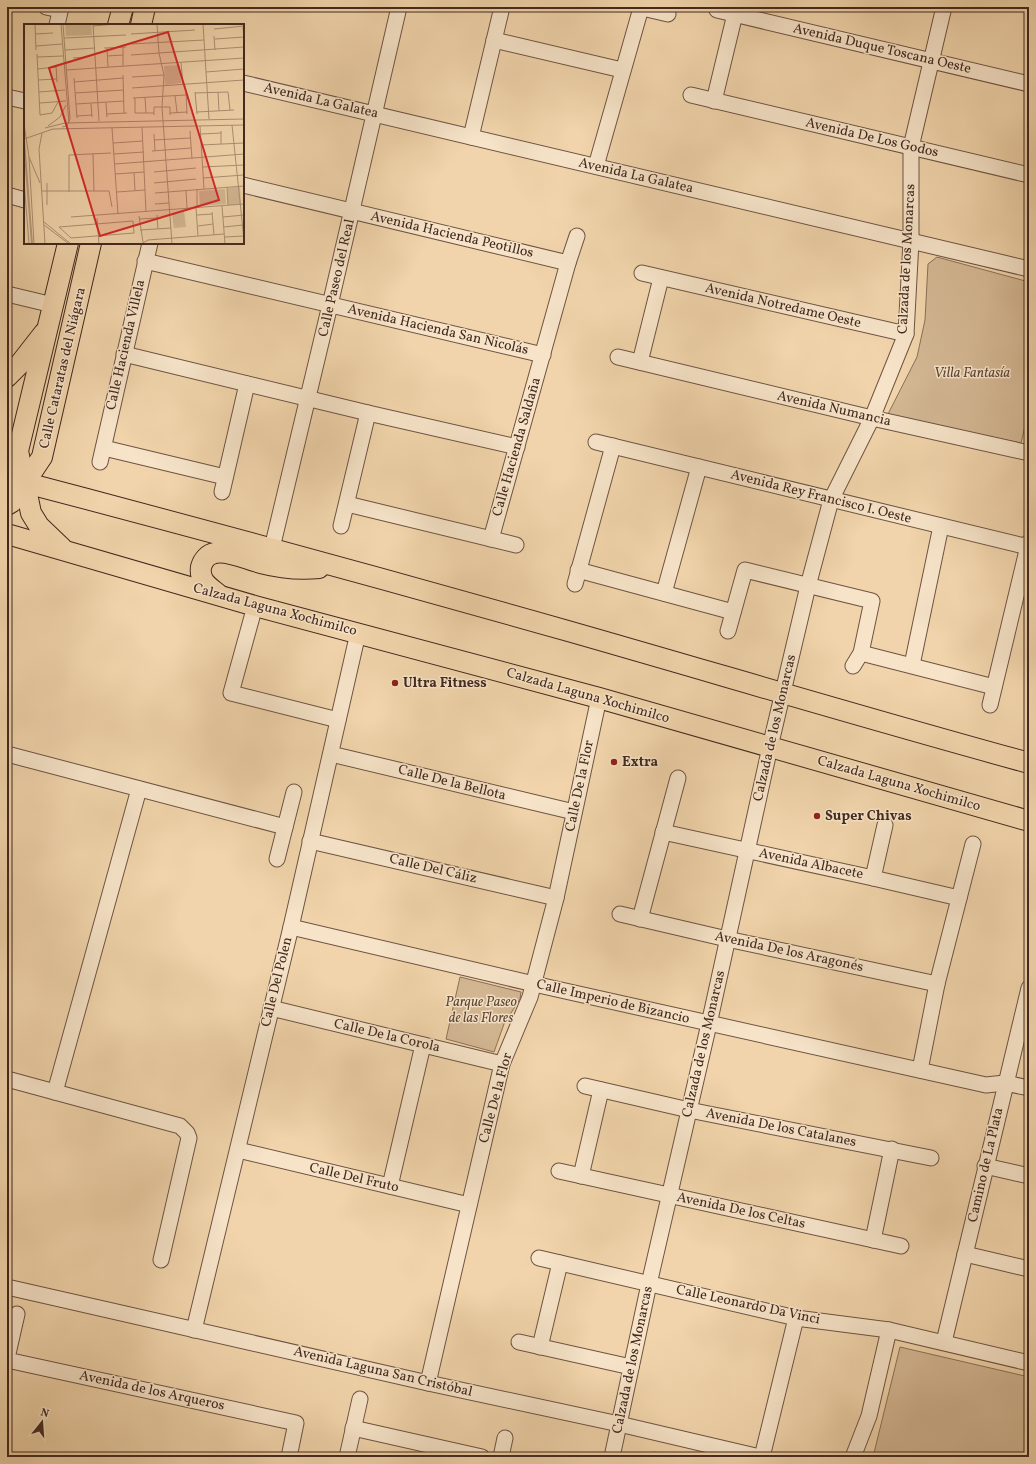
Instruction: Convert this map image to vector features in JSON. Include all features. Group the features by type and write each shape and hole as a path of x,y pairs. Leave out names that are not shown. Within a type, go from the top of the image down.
{"main road":[{"path":"118,24 122,7"},
{"path":"141,24 145,7"},
{"name":"Calle Cataratas del Niágara","path":"16,480 18,451 68,244"},
{"name":"Calle Cataratas del Niágara","path":"16,480 42,457 91,244"},
{"path":"7,377 19,365 48,328"},
{"path":"7,505 12,502 16,480"},
{"path":"16,480 272,548 1029,763"},
{"path":"16,480 31,513 39,526 64,551"},
{"name":"Calzada Laguna Xochimilco","path":"7,534 255,606 599,698 1029,821"},
{"path":"220,596 204,584 200,575 202,565 208,556 216,552 227,553 283,568 304,570 335,566"}],"street":[{"name":"Calle Paseo del Real","path":"272,548 399,7"},
{"path":"471,137 502,7"},
{"path":"596,166 639,7 668,14"},
{"name":"Calzada de los Monarcas","path":"612,1457 688,1110 709,1024 770,747 808,586 831,500 872,418 906,334 911,241 911,147 944,7"},
{"name":"Avenida Duque Toscana Oeste","path":"717,10 1029,84"},
{"path":"714,101 736,14"},
{"path":"494,40 622,70"},
{"name":"Avenida La Galatea","path":"244,83 1029,269"},
{"name":"Avenida De Los Godos","path":"691,95 1029,175"},
{"path":"7,97 24,101"},
{"name":"Avenida Hacienda Peotillos","path":"244,185 568,262"},
{"path":"7,195 24,200"},
{"name":"Calle Hacienda Saldaña","path":"491,539 568,262 577,236"},
{"name":"Calle Hacienda Villela","path":"150,244 102,455 223,485 247,384"},
{"name":"Avenida Hacienda San Nicolás","path":"145,261 543,355"},
{"name":"Avenida Notredame Oeste","path":"642,273 906,334"},
{"path":"640,362 661,278"},
{"path":"7,294 53,305"},
{"path":"124,354 308,399 517,447"},
{"name":"Avenida Numancia","path":"618,357 872,418 1029,452"},
{"path":"341,526 368,413"},
{"name":"Avenida Rey Francisco I. Oeste","path":"596,442 941,526 1028,544"},
{"path":"613,446 576,577 664,593 733,612"},
{"path":"664,593 699,467"},
{"path":"347,504 516,545"},
{"path":"912,665 941,526"},
{"path":"990,705 1028,544"},
{"path":"728,630 745,570 872,601 861,652 853,666"},
{"path":"255,606 231,693 338,720"},
{"name":"Calle Del Polen","path":"194,1330 291,927 358,633"},
{"path":"861,652 994,687"},
{"name":"Calle De la Flor","path":"428,1383 502,1064 530,997 556,898 599,698"},
{"path":"7,754 285,827"},
{"name":"Calle De la Bellota","path":"331,754 574,812"},
{"path":"640,919 678,778"},
{"path":"55,1092 139,789"},
{"path":"277,860 294,792"},
{"path":"873,878 885,825"},
{"name":"Avenida Albacete","path":"663,832 959,898"},
{"name":"Calle Del Cáliz","path":"310,841 556,898"},
{"path":"920,1070 938,984 973,844"},
{"name":"Avenida De los Aragonés","path":"620,914 727,939 938,984"},
{"name":"Calle Imperio de Bizancio","path":"291,927 709,1024 986,1085 1005,1083 1029,1088"},
{"name":"Camino de La Plata","path":"944,1342 985,1166 1029,988"},
{"name":"Calle De la Corola","path":"271,1008 502,1064"},
{"path":"390,1186 423,1045"},
{"path":"7,1079 180,1126 188,1132 189,1138 161,1260"},
{"name":"Avenida De los Catalanes","path":"585,1086 688,1110 930,1158"},
{"path":"581,1176 601,1090"},
{"name":"Calle Del Fruto","path":"238,1150 470,1205"},
{"path":"873,1240 892,1150"},
{"path":"985,1166 1029,1176"},
{"name":"Avenida De los Celtas","path":"559,1171 901,1246"},
{"path":"965,1254 1029,1269"},
{"name":"Calle Leonardo Da Vinci","path":"539,1258 796,1318 889,1330 1029,1363"},
{"path":"540,1347 560,1263"},
{"name":"Avenida Laguna San Cristóbal","path":"7,1287 761,1457"},
{"path":"7,1359 17,1314"},
{"path":"761,1457 796,1318"},
{"path":"853,1457 869,1416 889,1330"},
{"path":"519,1342 631,1367"},
{"name":"Avenida de los Arqueros","path":"7,1359 296,1423 289,1457"},
{"path":"347,1457 360,1399"},
{"path":"353,1428 482,1457"},
{"path":"501,1457 505,1438"}],"green space":[{"name":"Villa Fantasía","path":"937,257 1029,282 1029,409 1021,443 887,416 917,357 925,320 928,264"},
{"name":"Parque Paseo de las Flores","path":"460,977 521,992 520,999 504,1024 494,1052 446,1039"},
{"path":"900,1347 1029,1377 1029,1457 873,1457"},
{"path":"654,1452 673,1457 644,1457"}],"place":[{"name":"Ultra Fitness","path":"395,683"},
{"name":"Extra","path":"614,762"},
{"name":"Super Chivas","path":"817,816"}]}
